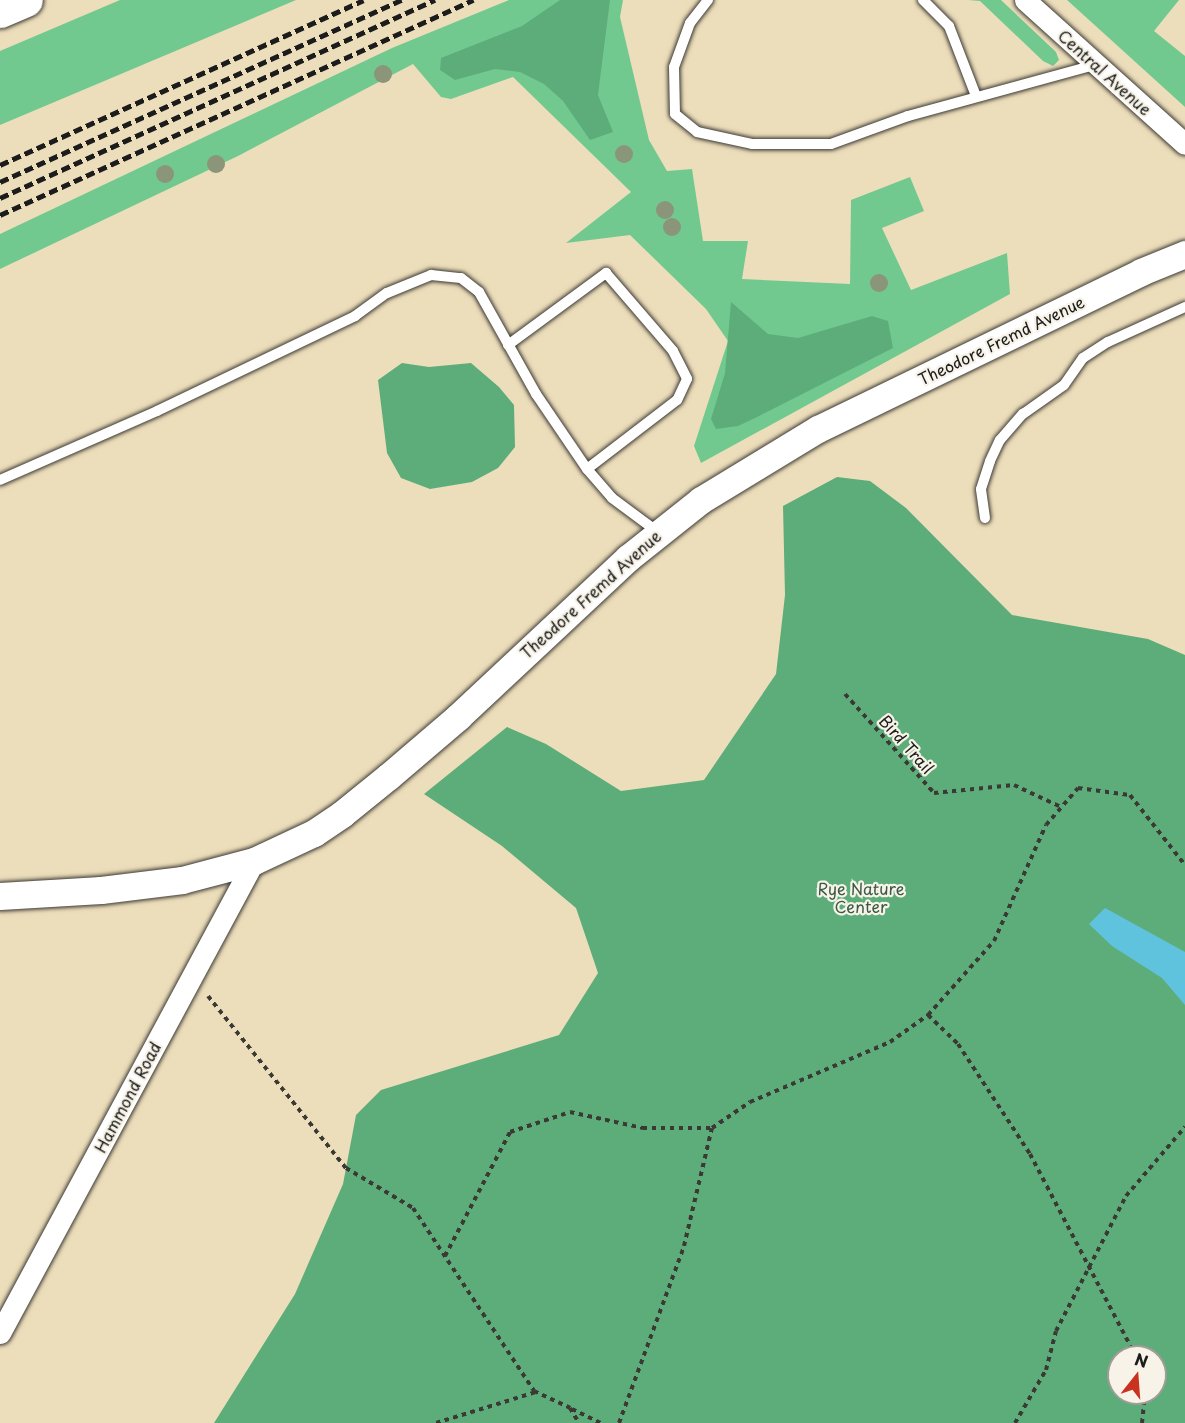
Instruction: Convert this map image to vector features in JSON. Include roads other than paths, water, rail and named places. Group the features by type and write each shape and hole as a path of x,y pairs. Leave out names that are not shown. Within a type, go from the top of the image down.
{"highway":[{"path":"0,11 26,0"}],"street":[{"name":"Central Avenue","path":"1025,0 1185,144"},
{"name":"Theodore Fremd Avenue","path":"0,896 144,886 191,878 254,861 314,833 380,783 458,717 658,532 701,500 818,429 1141,272 1185,254"},
{"name":"Hammond Road","path":"0,1333 254,861"}],"lane":[{"path":"708,0 690,23 674,67 675,114 697,132 753,144 831,144 908,116 1095,64"},
{"path":"923,0 949,26 976,96"},
{"path":"508,345 606,273 673,351 687,380 677,400 587,469"},
{"path":"0,480 157,411 344,321 387,293 430,275 461,278 479,292 536,394 587,469 612,498 658,532"},
{"path":"985,518 981,489 990,461 1000,440 1023,414 1064,385 1083,358 1108,342 1185,307"}],"water":[{"path":"1105,908 1185,952 1185,1005 1162,978 1112,946 1089,924"}],"railway":[{"path":"0,165 363,0"},
{"path":"0,182 402,0"},
{"path":"0,198 435,0"},
{"path":"0,215 473,0"}],"park label":[{"name":"Rye Nature Center","path":"861,897"}]}
